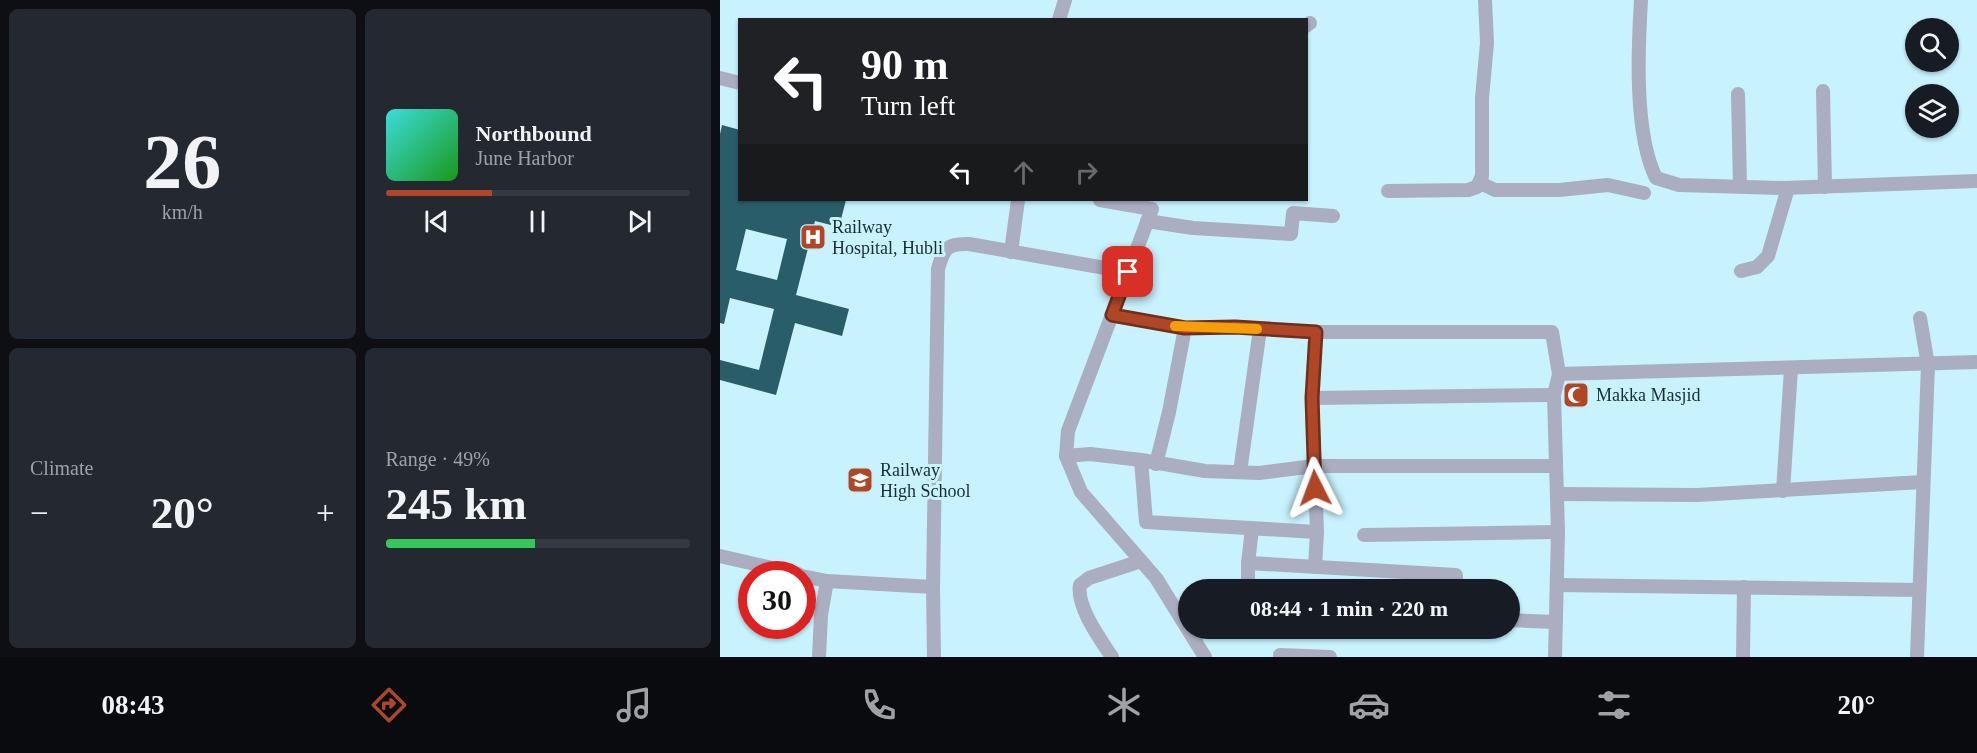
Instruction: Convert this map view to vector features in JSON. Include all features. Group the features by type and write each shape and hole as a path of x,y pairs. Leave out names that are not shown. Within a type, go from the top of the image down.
{"street":[{"path":"1060,18 1065,0"},
{"path":"1388,191 1468,190 1478,187 1482,176 1482,98 1487,43 1485,0"},
{"path":"1641,0 1638,52 1642,123 1656,178 1679,185 1788,188 1977,182"},
{"path":"720,78 738,82"},
{"path":"1823,91 1825,187"},
{"path":"1738,94 1740,186"},
{"path":"1480,183 1495,190 1559,190 1608,185 1644,193"},
{"path":"1741,271 1757,267 1768,256 1788,188"},
{"path":"1011,252 1018,201"},
{"path":"1106,201 1152,209 1068,431 1066,456 1081,492 1178,603"},
{"path":"1147,221 1193,228 1291,234 1293,213 1333,216"},
{"path":"934,657 938,268 943,254 948,247 958,243 1128,272"},
{"path":"1112,315 1185,328 1235,327 1316,332 1552,332 1559,374 1554,394 1558,532 1554,622 1555,657"},
{"path":"1917,657 1928,364 1920,318"},
{"path":"1156,464 1169,412 1185,328"},
{"path":"1240,472 1260,329"},
{"path":"1315,567 1317,532 1312,398 1316,332"},
{"path":"1559,374 1977,362"},
{"path":"1783,491 1791,369"},
{"path":"1312,398 1554,394"},
{"path":"1066,456 1090,454 1205,471 1259,473 1314,466 1556,466"},
{"path":"1141,460 1146,522 1317,532"},
{"path":"1557,494 1697,495 1923,482"},
{"path":"1248,579 1252,529"},
{"path":"1364,535 1558,532"},
{"path":"720,556 742,561"},
{"path":"1112,657 1084,609 1080,597 1080,585 1089,578 1141,561"},
{"path":"1248,563 1456,575 1456,579"},
{"path":"816,579 933,586"},
{"path":"819,657 821,615 827,581"},
{"path":"1557,585 1919,590"},
{"path":"1743,657 1744,587"},
{"path":"1520,620 1554,622"},
{"path":"1197,639 1205,657"},
{"path":"1280,656 1330,657"}],"building":[{"path":"722,125 738,129 738,201 846,201 839,227 815,221 796,295 849,309 842,336 795,323 776,395 720,380 720,360 759,370 774,309 730,298 724,324 720,323 720,134","holes":["746,229 787,239 777,280 736,270"]}],"slow traffic":[{"path":"1175,326 1257,329"}],"place":[{"name":"Railway Hospital, Hubli","path":"813,237"},
{"name":"Makka Masjid","path":"1576,395"},
{"name":"Railway High School","path":"860,480"}],"route":[{"path":"1128,272 1112,315 1185,328 1235,327 1316,332 1312,398 1315,488"}]}
